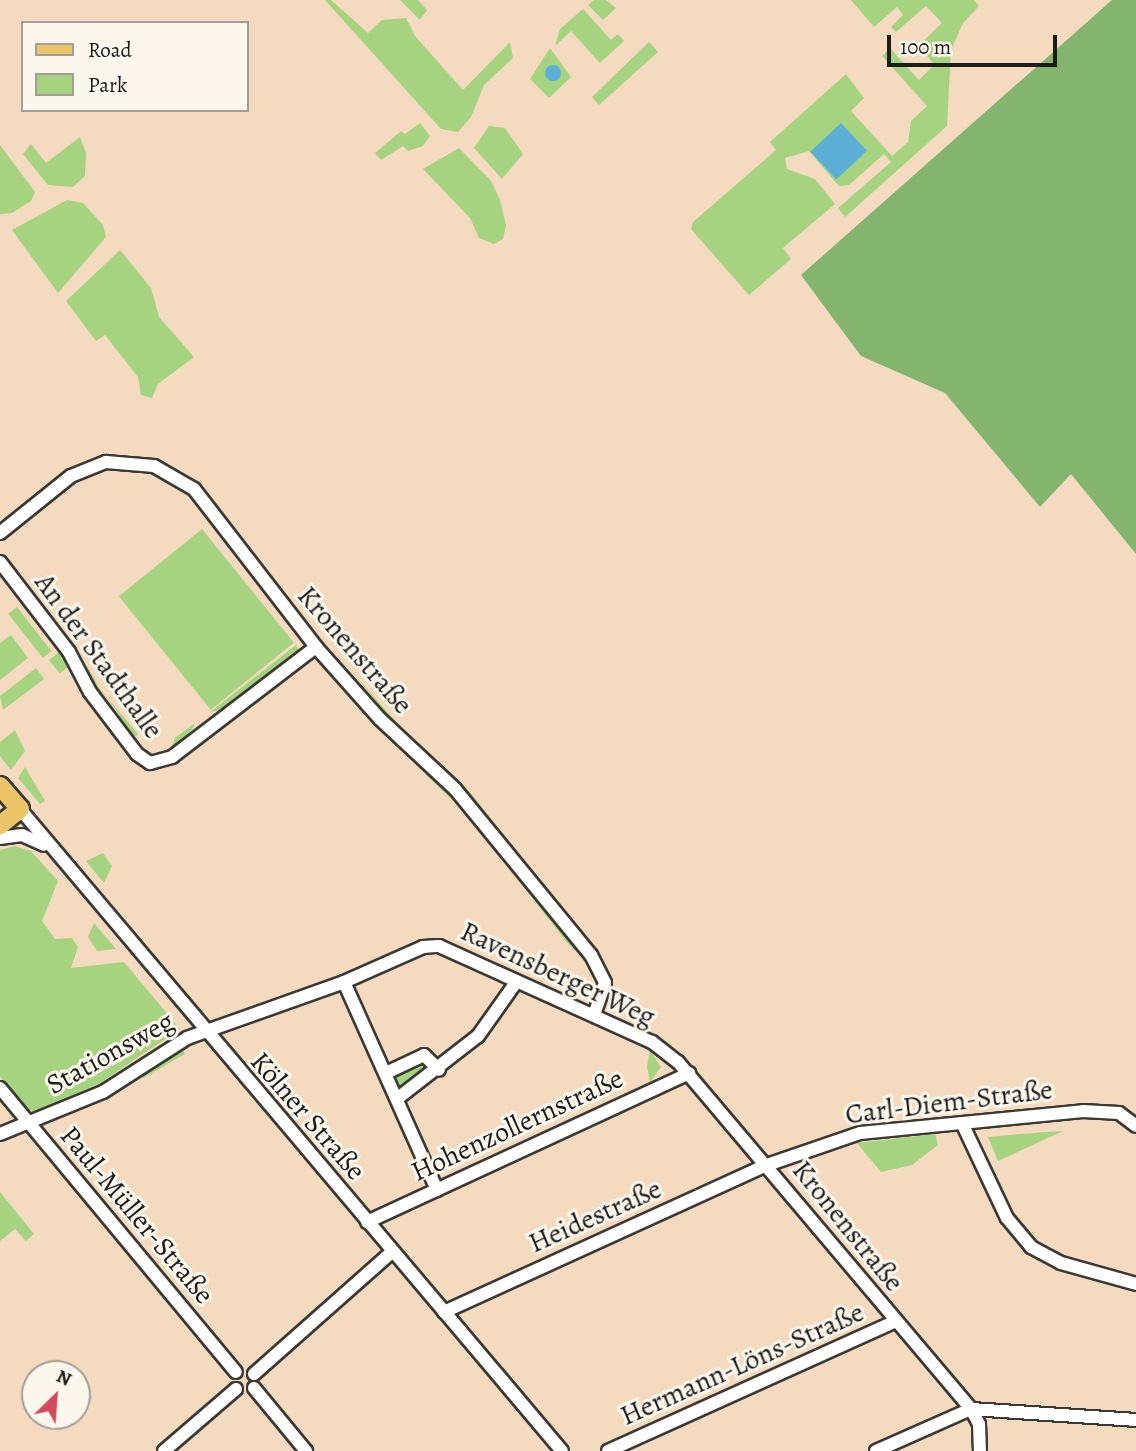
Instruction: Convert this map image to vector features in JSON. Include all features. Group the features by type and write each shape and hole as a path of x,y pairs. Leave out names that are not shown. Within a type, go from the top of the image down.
{"main road":[{"path":"0,786 20,809 0,825"}],"street":[{"name":"Kronenstraße","path":"0,533 71,476 90,467 121,461 166,470 194,489 316,647 380,719 470,805 591,955 605,983 594,1015"},
{"name":"An der Stadthalle","path":"0,562 69,652 78,676 137,754 150,763 165,761 316,647"},
{"name":"Kölner Straße","path":"20,809 204,1031 562,1451"},
{"path":"0,838 32,838 53,850"},
{"name":"Ravensberger Weg","path":"204,1031 344,982 433,946 652,1042 689,1073"},
{"path":"398,1098 439,1070 493,1020 517,981"},
{"path":"344,982 437,1189"},
{"name":"Stationsweg","path":"0,1133 103,1092 204,1031"},
{"path":"386,1073 424,1055 439,1070"},
{"name":"Kronenstraße","path":"689,1073 971,1409"},
{"name":"Hohenzollernstraße","path":"367,1222 689,1073"},
{"name":"Paul-Müller-Straße","path":"0,1088 26,1124 236,1372"},
{"name":"Carl-Diem-Straße","path":"767,1165 860,1133 1108,1110 1136,1126"},
{"path":"962,1123 1007,1218 1031,1247 1060,1263 1136,1284"},
{"name":"Heidestraße","path":"444,1312 767,1165"},
{"path":"306,1451 254,1388 254,1374 392,1252"},
{"name":"Hermann-Löns-Straße","path":"608,1451 895,1321"},
{"path":"254,1374 245,1369 236,1372 232,1381 236,1389 243,1393 254,1388"},
{"path":"164,1451 236,1389"},
{"path":"971,1409 979,1424 980,1451"},
{"path":"876,1451 971,1409 1136,1420"}],"green space":[{"path":"325,0 331,0 368,33 382,20 406,18 415,36 463,90 510,42 513,58 484,85 471,117 458,132 441,129"},
{"path":"400,0 418,0 427,10 420,20"},
{"path":"594,0 606,0 616,8 603,20 588,5"},
{"path":"851,0 974,0 979,6 963,23 951,50 947,126 845,217 838,208 891,162 884,154 849,185 839,186 809,151 785,158 787,169 815,179 835,204 783,248 791,259 749,295 691,229 693,222 776,150 770,142 846,74 864,98 851,111 892,156 908,142 911,121 927,106 882,56 890,48 919,80 934,65 919,45 942,23 926,6 896,32 891,27 903,15 897,7 874,27"},
{"path":"1112,0 1136,0 1136,554 1071,474 1040,507 945,393 861,356 801,275"},
{"path":"583,9 611,40 618,34 624,41 600,63 571,31 555,46 560,29"},
{"path":"649,42 658,52 599,105 592,97"},
{"path":"550,48 571,77 549,98 530,79"},
{"path":"420,123 430,136 423,146 408,151 403,146 381,160 375,153 401,131 405,134"},
{"path":"489,126 505,128 523,154 502,179 474,148"},
{"path":"80,137 86,153 85,176 73,187 48,185 23,154 31,144 46,163"},
{"path":"0,145 35,192 31,201 12,213 0,214"},
{"path":"459,148 491,181 500,200 506,225 503,239 494,244 479,238 470,218 423,169"},
{"path":"67,200 83,203 103,225 106,237 58,293 12,230"},
{"path":"120,250 151,288 159,317 194,357 158,384 152,398 141,395 138,377 105,335 96,341 66,301"},
{"path":"202,529 294,642 211,710 119,596"},
{"path":"17,607 51,651 43,658 8,614"},
{"path":"11,635 28,658 0,680 0,643"},
{"path":"296,645 299,650 221,710 210,712"},
{"path":"59,652 70,665 60,673 49,660"},
{"path":"87,666 100,689 138,734 130,740 115,720 120,715 103,693 97,697 83,670"},
{"path":"36,668 44,679 3,710 0,696"},
{"path":"352,672 398,724 469,791 588,941 475,800 396,725"},
{"path":"195,723 189,737 169,753 175,738"},
{"path":"15,730 25,751 11,770 0,756 0,742"},
{"path":"25,767 45,801 40,804 18,778"},
{"path":"425,774 430,774 461,803 589,963 568,944 469,816"},
{"path":"15,846 31,851 58,881 42,921 55,939 72,938 78,947 71,968 124,962 180,1029 100,1083 34,1112 22,1106 0,1076 0,850"},
{"path":"103,853 112,866 104,883 86,861"},
{"path":"94,923 116,949 97,951 88,937"},
{"path":"182,1049 185,1054 143,1078 143,1073"},
{"path":"650,1050 661,1067 650,1082 647,1067"},
{"path":"420,1063 429,1066 401,1088 397,1086 396,1076"},
{"path":"1063,1131 998,1161 988,1137 1045,1132"},
{"path":"935,1134 938,1145 912,1165 881,1172 857,1143"},
{"path":"0,1192 34,1234 26,1241 15,1229 0,1241"}],"water":[{"path":"550,65 556,65 561,73 559,79 550,81 545,76 545,70"},
{"path":"841,123 867,151 836,179 810,152"}]}
